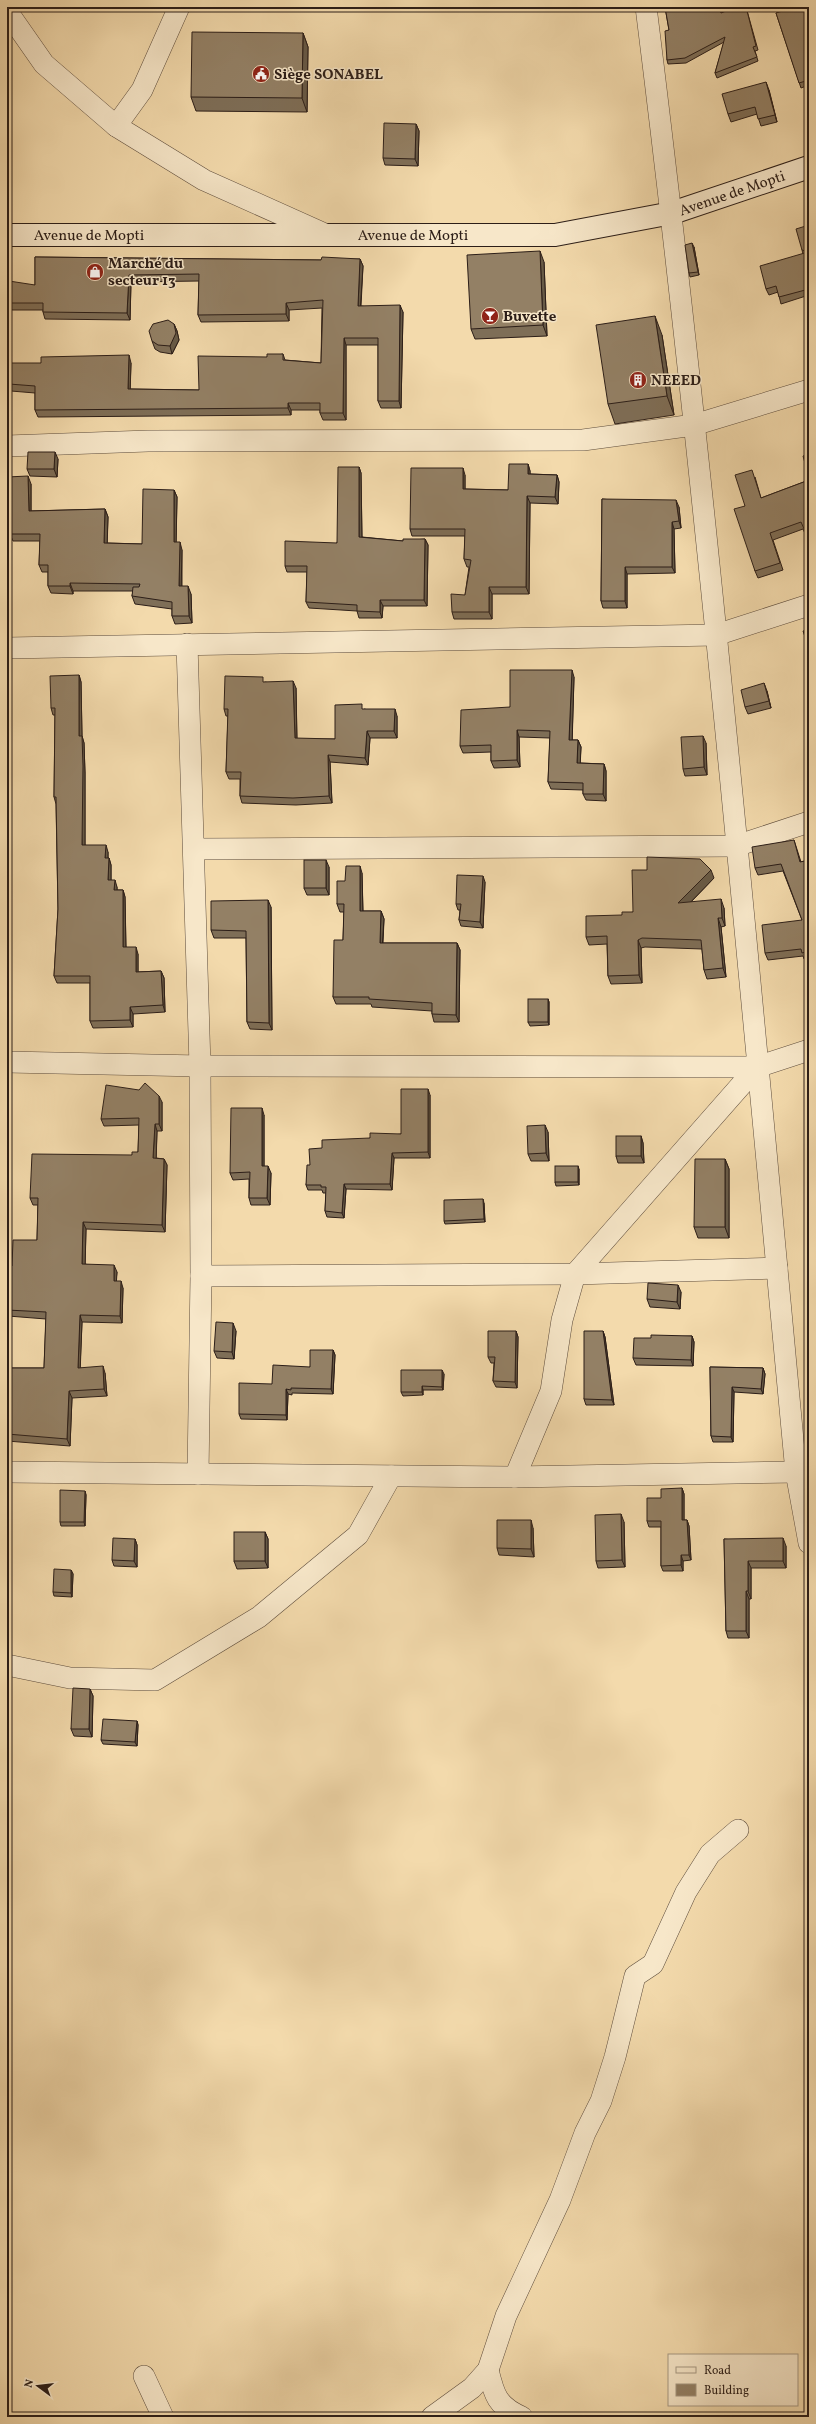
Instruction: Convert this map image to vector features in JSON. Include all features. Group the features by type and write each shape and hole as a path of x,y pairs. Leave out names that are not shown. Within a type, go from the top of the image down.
{"street":[{"path":"116,126 142,90 179,7"},
{"path":"646,7 672,214 716,635 756,1067 777,1268 803,1470 809,1543"},
{"path":"7,11 44,64 116,126 204,180 327,235"},
{"name":"Avenue de Mopti","path":"7,235 555,235 672,214 809,167"},
{"path":"7,446 156,441 583,440 694,425 809,390"},
{"path":"7,648 716,635 809,605"},
{"path":"187,644 200,1066 201,1276 198,1474"},
{"path":"194,850 736,846 809,822"},
{"path":"7,1062 200,1066 756,1067 809,1050"},
{"path":"515,1477 551,1391 562,1320 575,1274 756,1067"},
{"path":"201,1276 575,1274 777,1268"},
{"path":"7,1472 515,1477 803,1470"},
{"path":"7,1664 70,1678 155,1680 259,1617 358,1535 391,1476"},
{"path":"432,2417 472,2388 488,2370 506,2316 560,2200 585,2133 601,2101 615,2057 635,1976 653,1964 686,1892 710,1854 738,1830"},
{"path":"488,2370 495,2398 511,2412 522,2417"},
{"path":"144,2376 163,2417"}],"building":[{"path":"665,7 719,7 721,13 736,7 746,7 756,46 753,47 757,57 715,73 725,37 685,58 667,60 665,31 669,30"},
{"path":"795,7 809,7 809,26 805,27 809,37 809,80 799,83 776,13"},
{"path":"192,32 303,33 302,98 191,97"},
{"path":"766,82 775,115 758,119 755,107 728,114 722,94"},
{"path":"384,123 416,124 415,159 383,158"},
{"path":"809,225 809,272 806,273 809,280 809,289 779,297 776,286 766,289 760,266 808,252 802,250 796,229"},
{"path":"692,243 698,272 689,273 685,245"},
{"path":"540,251 543,325 471,329 467,255"},
{"path":"35,257 321,260 322,257 360,259 358,306 400,305 399,401 378,401 378,338 344,338 343,413 320,413 320,403 288,403 288,408 35,410 35,386 9,384 9,363 41,363 41,357 129,355 128,389 199,390 198,356 267,357 267,354 283,354 283,360 321,363 323,300 286,303 286,314 198,315 199,274 129,275 127,313 43,312 43,303 9,303 9,281 35,285"},
{"name":"NEEED","path":"655,316 667,396 608,404 596,325"},
{"path":"168,320 174,324 176,333 170,346 158,345 152,341 149,331 153,324"},
{"path":"28,452 55,452 54,469 27,469"},
{"path":"809,454 809,478 803,456"},
{"path":"509,464 528,464 528,474 557,475 555,497 527,496 526,587 489,587 489,612 452,612 451,594 465,595 471,560 464,559 465,529 410,529 411,468 463,468 463,489 508,490"},
{"path":"338,467 359,467 359,537 403,541 403,539 425,539 424,600 380,600 380,612 357,611 357,605 306,602 307,566 285,566 285,541 337,543"},
{"path":"752,470 761,498 809,480 809,530 805,531 801,522 770,533 780,563 755,571 734,509 745,506 735,475"},
{"path":"28,476 29,511 105,509 104,543 142,544 143,489 174,490 174,542 180,542 179,586 188,586 189,616 172,616 172,602 132,596 133,587 139,587 140,584 70,583 70,586 48,586 48,565 39,565 40,534 10,534 10,497 8,497 7,477"},
{"path":"602,499 676,500 679,521 672,522 672,567 625,567 625,601 601,601"},
{"path":"809,630 809,649 803,631"},
{"path":"510,670 572,670 569,740 578,740 577,763 604,764 603,794 583,794 583,783 548,782 550,731 517,730 517,760 491,761 491,745 460,746 461,710 510,707"},
{"path":"79,675 79,736 82,736 83,766 82,845 106,845 105,858 109,858 108,880 115,880 114,890 123,890 123,947 136,947 136,972 161,971 163,1005 130,1007 130,1020 90,1021 90,976 54,976 58,909 56,797 54,797 55,708 51,708 50,676"},
{"path":"225,676 263,677 263,682 293,681 295,738 335,739 335,705 362,704 362,709 395,709 394,731 367,731 365,758 328,755 329,796 293,798 240,796 241,772 226,772 228,709 224,709"},
{"path":"764,683 769,701 745,707 741,690"},
{"path":"703,736 704,767 683,769 681,737"},
{"path":"794,840 800,862 809,860 809,955 808,951 802,953 801,949 765,953 762,925 802,920 781,864 755,868 752,847"},
{"path":"647,857 700,859 711,870 678,903 721,899 722,918 718,918 723,968 704,970 701,940 642,938 638,940 639,975 608,976 607,936 586,937 586,916 622,915 622,912 633,912 632,870 647,870"},
{"path":"304,860 326,860 326,888 304,888"},
{"path":"346,866 360,866 360,911 381,911 380,943 457,943 456,1015 432,1014 432,1003 369,999 369,997 333,997 334,940 343,940 344,904 337,904 337,881 345,881"},
{"path":"457,875 483,876 480,922 459,920 461,904 456,904"},
{"path":"268,900 269,1023 247,1022 246,931 211,930 211,901"},
{"path":"528,999 548,999 548,1022 528,1022"},
{"path":"145,1083 159,1096 159,1124 155,1124 153,1158 164,1159 162,1225 83,1222 82,1264 114,1265 114,1281 121,1281 120,1316 80,1315 78,1368 103,1366 104,1389 69,1391 67,1439 7,1434 7,1368 44,1368 46,1312 7,1310 7,1266 12,1266 13,1240 37,1240 38,1198 30,1198 32,1154 132,1155 132,1152 138,1152 139,1118 101,1119 106,1085 139,1090"},
{"path":"401,1089 428,1089 428,1152 392,1153 390,1184 344,1184 342,1213 325,1211 326,1187 321,1187 321,1185 306,1185 307,1165 310,1165 309,1149 322,1148 322,1140 370,1138 370,1133 401,1134"},
{"path":"231,1108 262,1108 262,1166 268,1166 267,1198 249,1198 250,1172 230,1173"},
{"path":"545,1125 546,1153 528,1154 527,1126"},
{"path":"616,1136 641,1136 641,1156 616,1156"},
{"path":"695,1159 725,1159 725,1227 694,1227"},
{"path":"555,1166 578,1166 578,1182 555,1182"},
{"path":"483,1199 484,1219 444,1221 444,1200"},
{"path":"648,1283 678,1285 677,1302 647,1299"},
{"path":"216,1322 233,1323 232,1352 214,1351"},
{"path":"488,1331 516,1331 515,1382 493,1381 495,1357 488,1357"},
{"path":"584,1331 603,1331 612,1400 584,1399"},
{"path":"651,1335 692,1336 691,1360 633,1358 634,1338 651,1338"},
{"path":"310,1350 333,1350 331,1389 286,1389 286,1415 239,1414 239,1383 272,1384 273,1365 310,1367"},
{"path":"710,1367 763,1368 761,1389 732,1387 731,1437 711,1436"},
{"path":"401,1370 442,1370 442,1387 422,1386 422,1392 401,1392"},
{"path":"682,1488 682,1520 687,1520 689,1555 681,1555 681,1565 661,1566 661,1521 647,1521 647,1498 661,1498 661,1489"},
{"path":"60,1490 85,1491 84,1522 60,1522"},
{"path":"621,1514 622,1560 596,1561 595,1515"},
{"path":"497,1520 531,1520 531,1549 497,1548"},
{"path":"234,1532 265,1532 265,1561 234,1561"},
{"path":"113,1538 135,1539 134,1561 112,1560"},
{"path":"783,1538 783,1561 748,1561 746,1631 726,1631 724,1539"},
{"path":"54,1569 71,1570 71,1593 53,1592"},
{"path":"73,1688 90,1689 89,1729 71,1729"},
{"path":"103,1719 137,1721 135,1742 101,1740"}],"place":[{"name":"Siège SONABEL","path":"261,74"},
{"name":"Marché du secteur 13","path":"95,272"},
{"name":"Buvette","path":"490,316"},
{"name":"NEEED","path":"638,380"}]}
